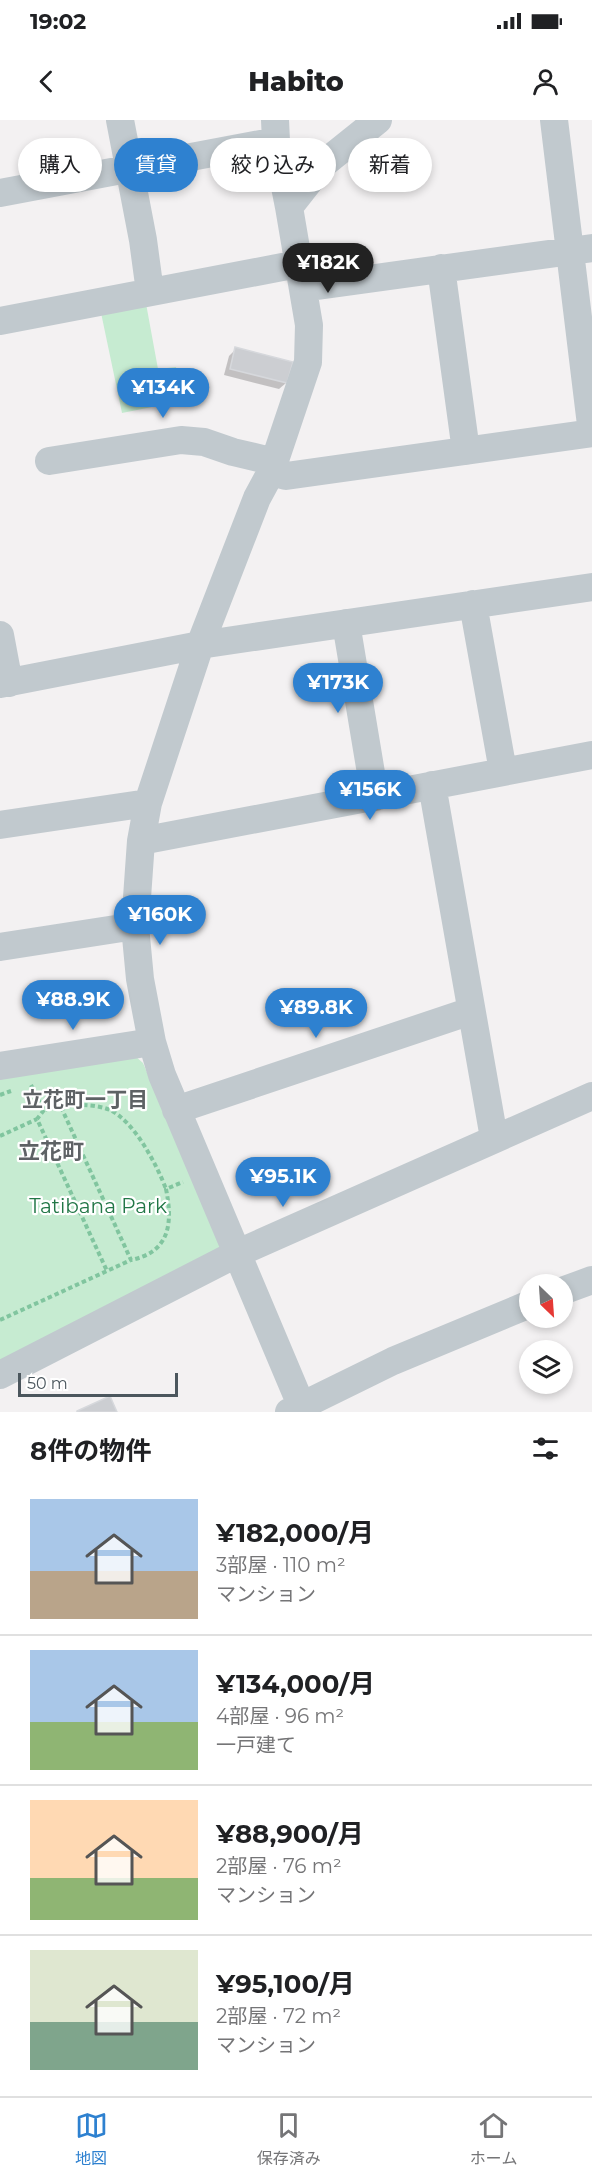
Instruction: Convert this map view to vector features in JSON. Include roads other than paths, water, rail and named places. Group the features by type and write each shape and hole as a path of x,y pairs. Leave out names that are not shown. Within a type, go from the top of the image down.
{"street":[{"path":"120,120 123,138"},
{"path":"289,207 322,165 378,120"},
{"path":"49,461 181,440 204,442 273,467 286,476 592,433 581,250 554,120"},
{"path":"198,151 275,130 309,325 308,362 273,467 257,498 200,645 148,803 141,841 135,926 152,1042 162,1075 238,1253 298,1410 393,1361 519,1309"},
{"path":"0,193 114,172"},
{"path":"134,192 150,292"},
{"path":"0,321 150,292 301,276 441,268 581,250"},
{"path":"441,268 466,451"},
{"path":"0,635 5,683 200,645 592,587"},
{"path":"473,604 503,771"},
{"path":"346,623 375,796"},
{"path":"141,841 592,755"},
{"path":"432,785 494,1138"},
{"path":"0,825 148,803"},
{"path":"0,947 135,926"},
{"path":"176,1110 471,1011"},
{"path":"11,1064 152,1042"},
{"path":"0,1375 238,1253 592,1096"},
{"path":"573,1287 592,1280"}],"district":[{"name":"立花町一丁目","path":"85,1099"},
{"name":"立花町","path":"51,1151"}],"park label":[{"name":"Tatibana Park","path":"98,1206"}]}
